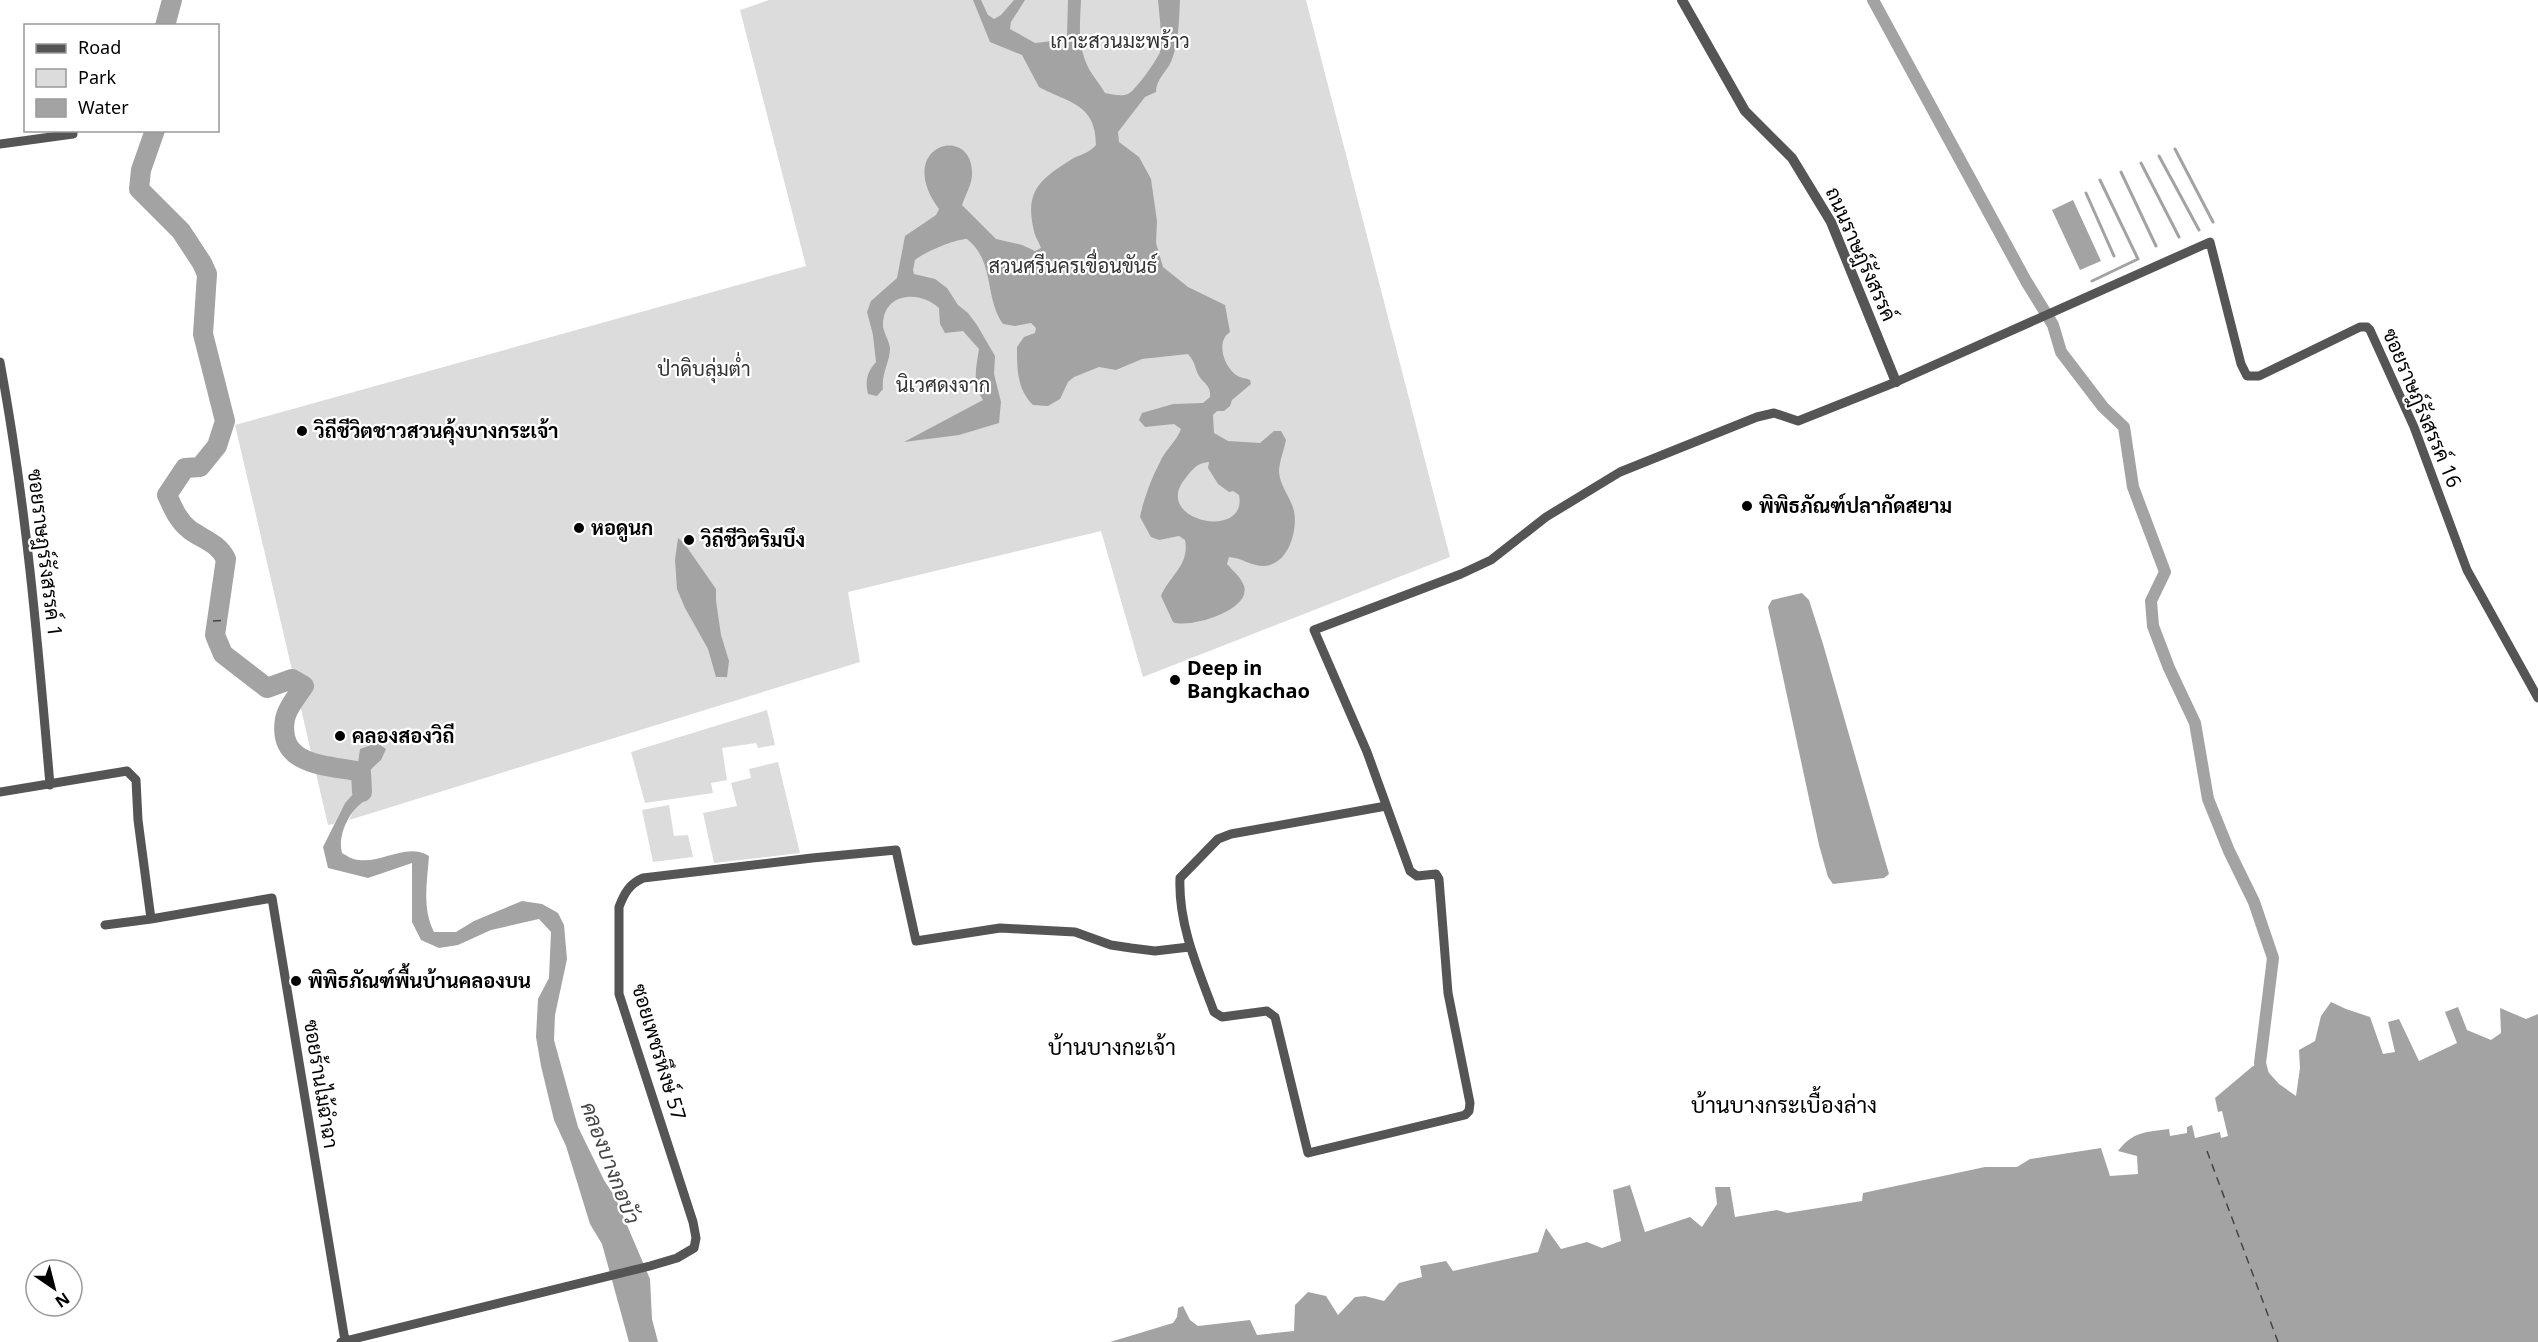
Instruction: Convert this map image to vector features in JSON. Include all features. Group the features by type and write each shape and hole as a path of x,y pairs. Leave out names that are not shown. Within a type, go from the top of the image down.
{"street":[{"name":"ถนนราษฎ์รังสรรค์","path":"1682,0 1745,111 1792,158 1831,222 1896,382"},
{"path":"0,144 73,134 73,132"},
{"name":"ซอยราษฎ์รังสรรค์ 16","path":"1386,806 1366,752 1314,630 1461,574 1491,560 1546,517 1620,472 1757,417 1774,413 1783,414 1798,421 1896,382 2210,242 2241,364 2247,376 2259,376 2360,327 2367,327 2414,427 2467,570 2538,698"},
{"name":"ซอยราษฎร์รังสรรค์ 1","path":"0,362 16,468 36,634 50,785"},
{"path":"0,792 127,771 133,775 151,920 105,925"},
{"path":"1386,806 1410,871 1417,876 1436,874 1439,879 1448,993 1470,1103 1469,1111 1465,1115 1308,1153 1275,1017 1267,1011 1222,1017 1214,1012 1190,947 1179,890 1180,878 1218,839 1245,830 1386,806"},
{"name":"ซอยเพชรหึงษ์ 57","path":"343,1341 650,1266 687,1253 694,1248 696,1238 693,1222 619,994 618,907 633,882 643,878 896,850 916,940 1000,928 1019,928 1075,932 1111,945 1155,951 1190,947"},
{"name":"ซอยร้านไม้ฉำฉา","path":"151,920 272,898 343,1341"}],"green space":[{"name":"สวนศรีนครเขื่อนขันธ์","path":"769,0 1306,0 1450,557 1143,677 1101,531 848,592 860,662 349,820 356,806 366,800 365,775 381,760 377,743 354,793 345,803 334,824 328,825 235,425 806,266 740,10"},
{"path":"767,710 775,745 758,748 756,743 722,748 727,780 711,783 713,793 645,803 631,752"},
{"path":"778,762 800,853 714,863 703,813 737,806 731,783 751,778 749,769"},
{"path":"669,805 674,836 688,835 693,857 653,862 642,810"}],"water":[{"path":"973,0 981,0 988,15 994,19 1001,15 1014,0 1025,0 1011,22 1010,29 1035,43 1062,40 1067,35 1068,0 1081,0 1081,44 1089,69 1105,93 1125,95 1140,82 1160,52 1158,0 1180,0 1177,39 1171,62 1159,80 1156,92 1145,97 1118,132 1119,142 1139,157 1151,179 1157,221 1156,243 1163,267 1188,287 1225,305 1230,332 1223,341 1225,359 1231,371 1250,380 1251,384 1232,400 1230,406 1213,415 1214,433 1228,441 1260,443 1274,431 1281,431 1286,440 1279,472 1283,487 1293,506 1295,519 1290,546 1279,560 1272,564 1259,566 1229,557 1227,564 1243,583 1244,595 1229,610 1217,616 1191,623 1173,622 1161,596 1182,563 1186,549 1185,540 1179,536 1159,540 1151,537 1140,517 1157,468 1181,429 1174,424 1145,427 1139,420 1142,413 1173,404 1203,403 1210,397 1208,387 1199,376 1188,354 1142,359 1116,370 1099,367 1074,377 1068,382 1060,399 1048,406 1033,405 1021,385 1017,347 1024,337 1035,333 1036,328 1031,323 1015,326 1003,324 993,302 982,258 967,239 940,246 920,257 915,260 913,270 914,274 935,279 947,288 958,305 977,325 995,356 994,374 1001,402 999,423 959,435 904,442 983,400 976,381 979,349 963,331 945,333 940,324 939,308 922,298 904,297 889,306 883,325 890,348 883,378 883,389 877,396 868,394 867,377 876,362 873,335 867,312 871,301 897,278 905,236 936,215 939,209 927,187 925,169 929,156 939,148 950,146 961,149 969,159 972,175 962,205 996,239 1022,245 1035,251 1041,248 1031,217 1033,195 1052,173 1096,145 1095,131 1086,112 1070,101 1039,87 1022,55 990,42","holes":["1209,462 1208,468 1218,484 1229,492 1233,491 1239,495 1238,509 1230,518 1217,521 1203,520 1190,515 1181,506 1178,494 1184,480 1201,464"]},
{"path":"2073,200 2101,261 2080,270 2052,210"},
{"path":"678,538 684,543 716,589 721,635 729,661 727,677 716,677 708,649 677,589 675,560"},
{"path":"1802,593 1809,600 1823,644 1889,874 1884,878 1833,884 1828,877 1819,845 1768,607 1772,600"},
{"path":"377,743 386,749 381,760 365,775 366,800 360,804 346,823 341,838 342,853 359,860 377,859 412,851 429,856 427,905 434,932 456,932 474,921 522,901 542,904 558,913 564,925 567,959 555,1015 554,1040 578,1127 615,1197 650,1279 652,1319 658,1342 629,1342 602,1244 590,1224 566,1146 554,1120 536,1037 538,999 549,978 551,932 539,919 491,930 458,945 439,948 421,940 412,922 412,863 368,878 328,868 323,847 345,803 354,793 360,749"},
{"path":"2331,1002 2370,1017 2383,1054 2395,1052 2388,1022 2399,1019 2419,1061 2457,1043 2445,1012 2458,1007 2467,1030 2491,1040 2501,1033 2500,1008 2526,1019 2538,1014 2538,1342 1110,1342 1173,1323 1177,1317 1178,1308 1183,1306 1190,1320 1198,1326 1250,1320 1257,1335 1294,1331 1295,1305 1308,1292 1326,1296 1338,1315 1355,1297 1365,1296 1384,1301 1399,1283 1422,1277 1420,1266 1446,1261 1453,1271 1538,1252 1546,1228 1561,1249 1587,1242 1602,1248 1621,1241 1613,1190 1630,1185 1645,1232 1690,1217 1702,1227 1717,1204 1715,1187 1730,1187 1735,1217 1777,1210 1787,1213 1862,1201 1863,1193 1985,1167 2017,1167 2030,1159 2101,1148 2110,1176 2138,1174 2137,1156 2118,1151 2135,1136 2169,1129 2170,1136 2187,1133 2187,1127 2192,1125 2195,1138 2220,1132 2221,1138 2228,1136 2222,1111 2218,1112 2215,1098 2253,1066 2260,1063 2279,1084 2296,1096 2300,1068 2299,1050 2315,1041 2321,1016"}],"waterway":[{"name":"คลองบางกอบัว","path":"166,24 172,0"},
{"path":"1873,0 2026,281 2053,325 2061,352 2103,407 2124,427 2133,487 2165,572 2151,601 2153,626 2169,668 2195,723 2208,799 2229,851 2254,902 2273,958 2260,1063 2264,1079"},
{"name":"คลองบางกอบัว","path":"154,132 141,170 139,189 181,231 207,274 203,334 225,421 217,446 200,467 185,468 167,495 182,523 215,545 226,559 215,635 223,654 267,688 292,679 304,686 290,706 285,719 285,735 289,747 308,761 361,772 362,792"},
{"path":"2175,149 2213,222"},
{"path":"2159,156 2199,230"},
{"path":"2141,163 2179,237"},
{"path":"2121,172 2156,246"},
{"path":"2092,281 2138,259 2100,180"},
{"path":"2086,193 2114,256"}],"ferry route":[{"path":"213,621 226,620"},
{"path":"2207,1151 2278,1342"}],"place":[{"name":"วิถีชีวิตชาวสวนคุ้งบางกระเจ้า","path":"302,431"},
{"name":"พิพิธภัณฑ์ปลากัดสยาม","path":"1747,506"},
{"name":"หอดูนก","path":"579,528"},
{"name":"วิถีชีวิตริมบึง","path":"689,540"},
{"name":"Deep in Bangkachao","path":"1175,680"},
{"name":"คลองสองวิถี","path":"340,736"},
{"name":"พิพิธภัณฑ์พื้นบ้านคลองบน","path":"296,981"}],"district":[{"name":"บ้านบางกะเจ้า","path":"1112,1047"},
{"name":"บ้านบางกระเบื้องล่าง","path":"1784,1105"}],"park label":[{"name":"เกาะสวนมะพร้าว","path":"1120,41"},
{"name":"ป่าดิบลุ่มต่ำ","path":"704,369"},
{"name":"นิเวศดงจาก","path":"943,385"}]}
